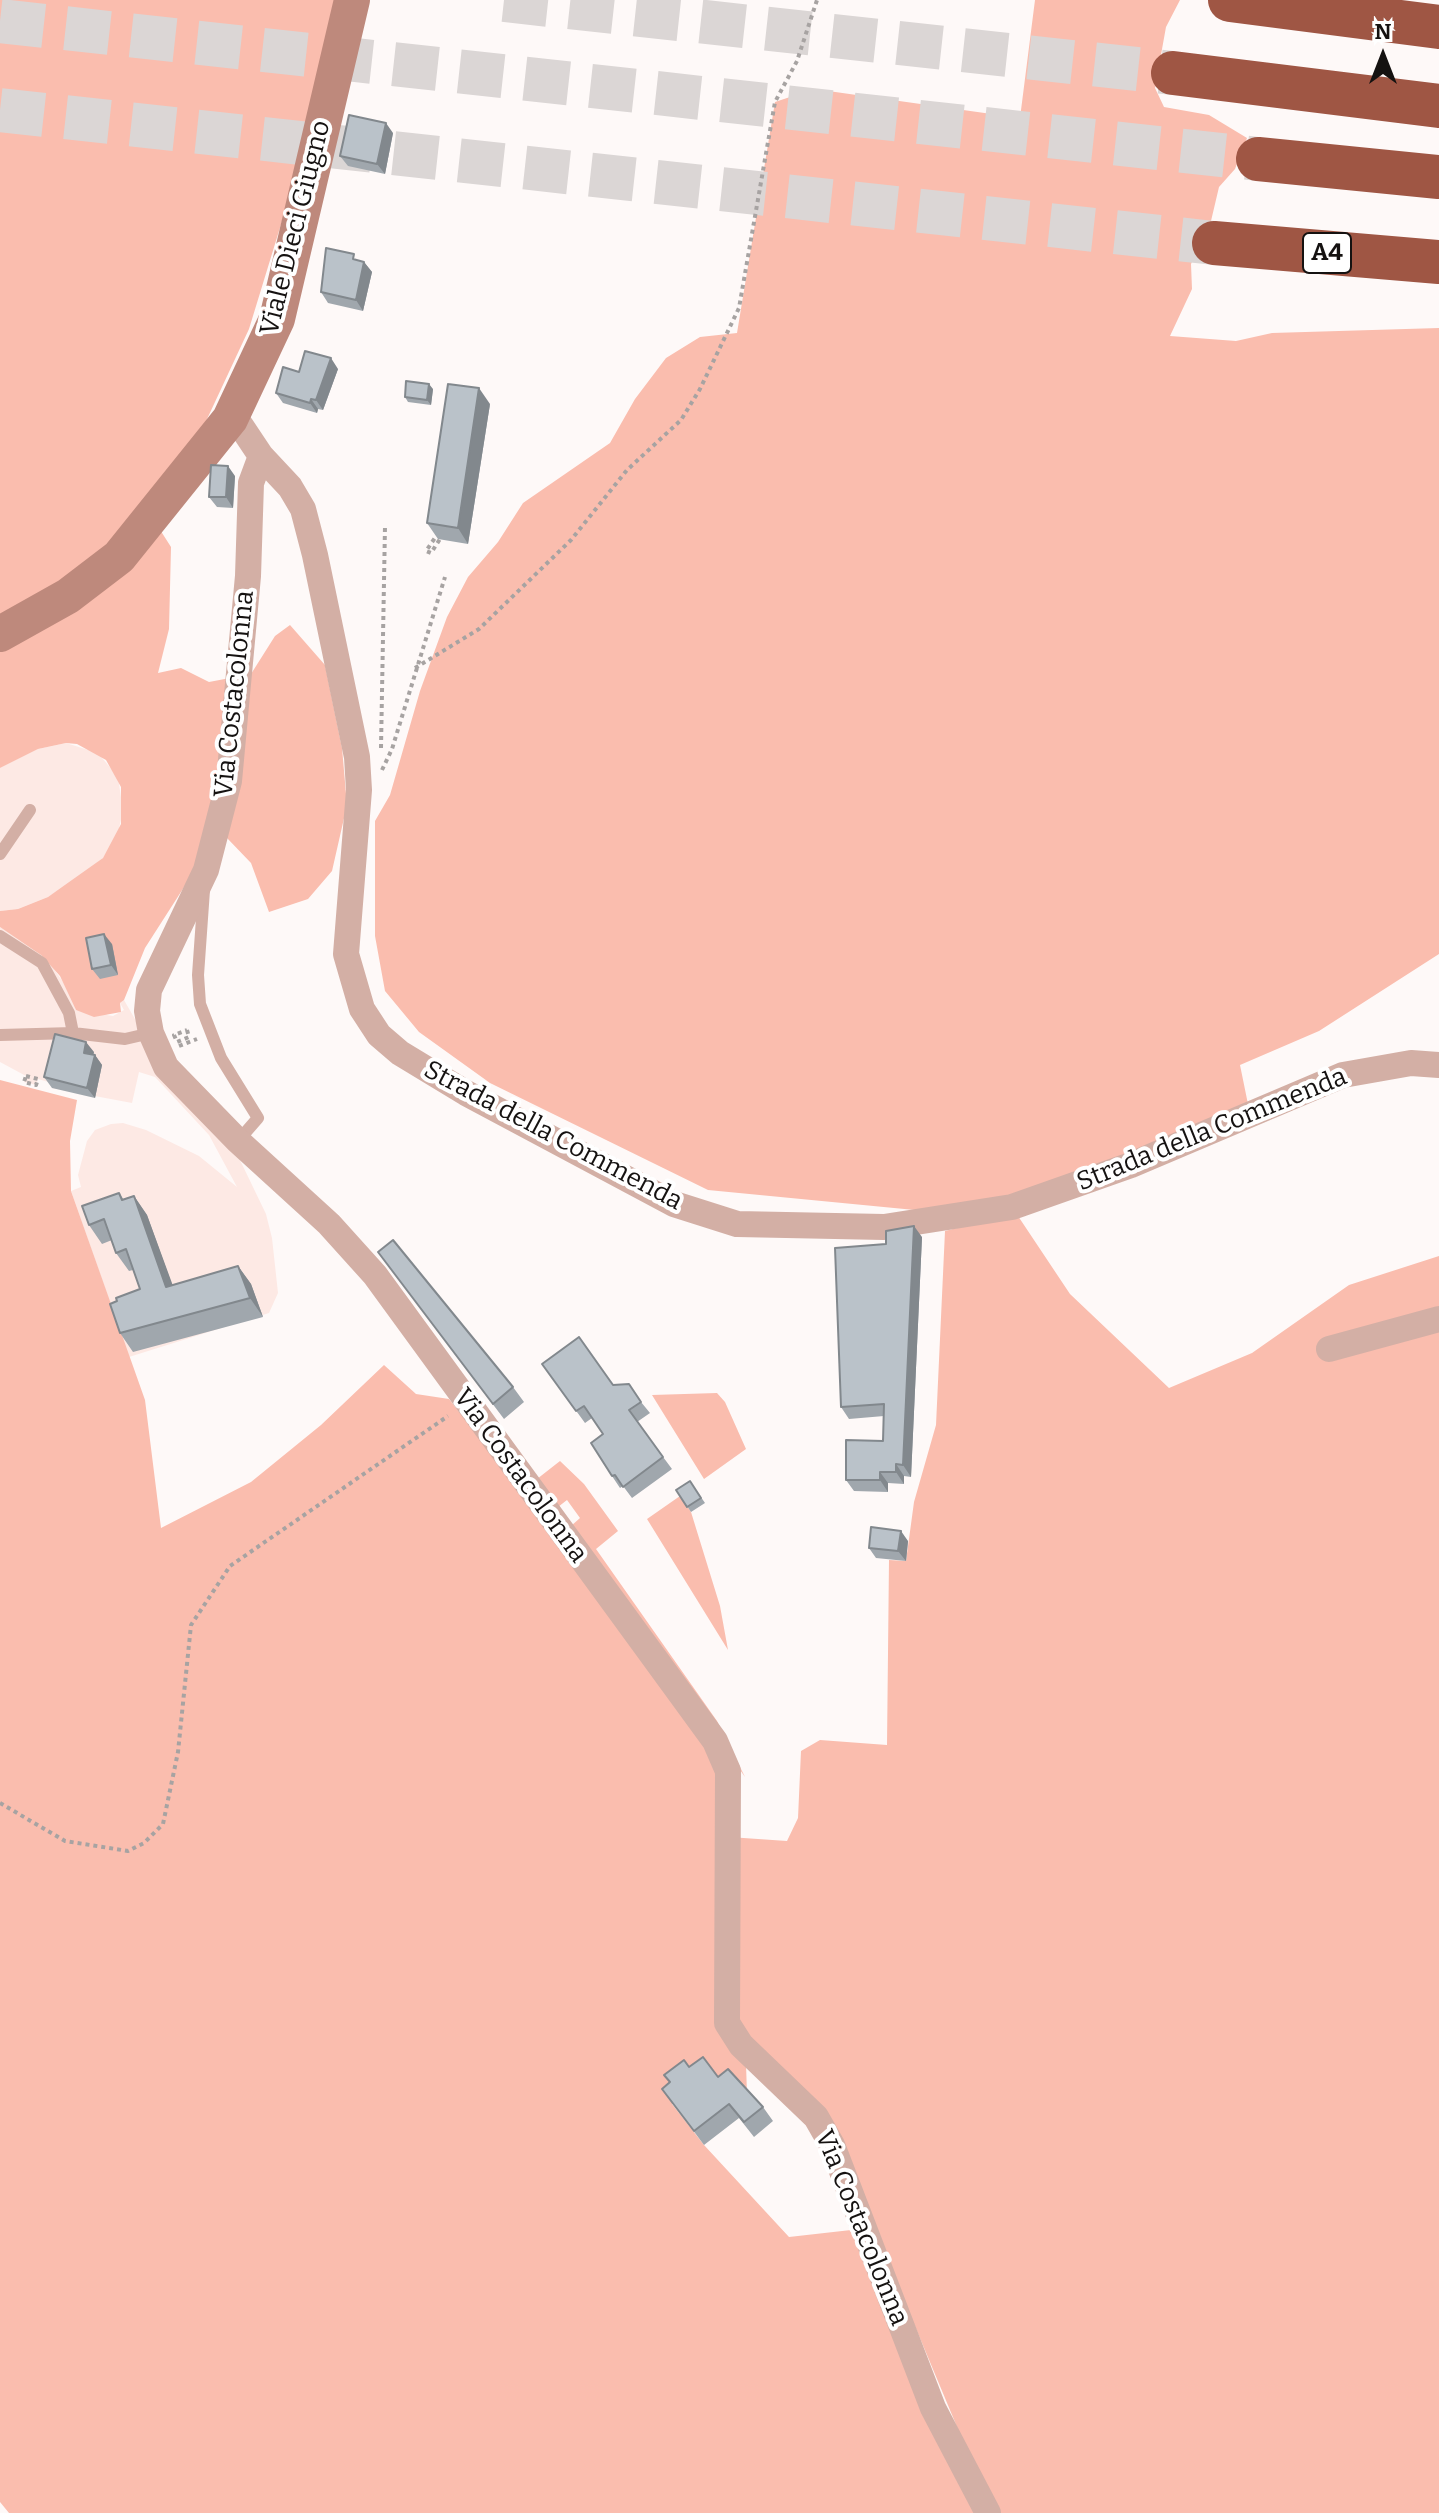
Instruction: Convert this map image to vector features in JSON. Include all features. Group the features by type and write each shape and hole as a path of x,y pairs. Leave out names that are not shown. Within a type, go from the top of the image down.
{"highway":[{"path":"1230,0 1439,27"},
{"path":"1173,73 1439,106"},
{"path":"1258,159 1439,177"},
{"name":"A4","path":"1214,243 1439,262"}],"main road":[{"name":"Viale Dieci Giugno","path":"0,634 68,596 119,557 230,419 277,319 352,0"}],"street":[{"name":"Strada della Commenda","path":"230,419 241,426 261,456 290,487 303,509 357,757 359,790 346,954 362,1009 379,1035 400,1053 466,1093 674,1204 737,1224 884,1227 1012,1207 1131,1165 1343,1075 1411,1063 1439,1065"},
{"name":"Via Costacolonna","path":"261,456 251,483 248,576 229,781 206,870 149,990 163,1034 166,1067 238,1141 329,1224 375,1275 715,1741 728,1771 727,2023 741,2045 807,2106 832,2145 933,2408 988,2513"},
{"path":"1329,1349 1439,1319"}],"lane":[{"path":"0,854 30,810"},
{"path":"206,870 198,975 200,1004 221,1058 258,1118 238,1141"},
{"path":"0,936 42,963 69,1013 73,1033"},
{"path":"0,1035 73,1033 125,1039 163,1034"}],"path":[{"path":"415,668 479,629 571,540 627,470 681,420 700,389 739,308 775,102 797,61 817,0"},
{"path":"385,526 380,773 392,749 445,577"},
{"path":"439,532 440,539 431,553 426,551 433,541 439,532"},
{"path":"181,1045 192,1041"},
{"path":"0,1803 65,1841 128,1851 144,1843 163,1824 178,1752 191,1625 230,1566 466,1403"}],"shaded area":[{"path":"0,0 339,0 286,208 249,329 201,432 98,563 0,624"},
{"path":"1035,0 1180,0 1166,27 1155,88 1164,107 1209,115 1247,138 1235,169 1219,187 1211,221 1191,264 1192,289 1170,336 1236,341 1272,333 1439,328 1439,954 1319,1031 1240,1065 1250,1114 1012,1207 925,1211 708,1190 490,1083 419,1032 385,991 375,936 375,821 390,795 420,691 447,617 468,577 498,542 523,503 610,443 635,399 666,358 700,337 737,333 775,102 814,89 1020,118"},
{"path":"157,525 171,547 169,629 158,673 181,668 209,682 251,674 275,636 290,625 325,665 342,748 347,805 332,871 308,899 269,912 251,863 227,838 195,870 145,948 124,1000 120,1003 121,1012 94,1017 76,1010 60,976 41,955 0,927 0,911 18,909 48,897 103,858 121,824 121,787 106,760 77,744 38,749 0,768 0,650"},
{"path":"66,743 98,753 118,777 123,811 117,837 103,858 48,897 18,909 0,911 0,768 38,749"},
{"path":"0,927 32,947 51,965 71,993 76,1010 113,1016 124,1010 120,1003 124,1000 151,1047 239,1158 266,1214 272,1238 278,1293 269,1313 129,1357 71,1191 81,1187 78,1175 87,1141 95,1130 111,1124 123,1123 146,1130 199,1156 237,1187 209,1135 155,1077 139,1072 132,1103 52,1088 52,1083 38,1079 36,1085 24,1082 26,1076 0,1062"},
{"path":"0,1080 77,1100 70,1141 71,1191 145,1400 161,1528 251,1482 321,1425 384,1365 416,1394 449,1399 715,1741 729,1837 787,1841 798,1818 801,1751 820,1740 887,1745 889,1560 906,1561 914,1502 936,1425 945,1231 1016,1213 1070,1294 1169,1388 1252,1353 1349,1285 1439,1256 1439,2513 993,2513 846,2161 746,2064 747,2094 672,2104 704,2145 789,2237 851,2230 920,2402 978,2513 9,2513 0,2502"},
{"path":"717,1393 725,1402 746,1449 704,1479 652,1395"},
{"path":"560,1461 584,1484 618,1531 596,1549 717,1721 745,1777 571,1526 580,1518 567,1500 558,1507 537,1479"},
{"path":"680,1496 691,1512 720,1606 728,1650 647,1519"}],"building":[{"path":"349,115 386,123 377,164 340,156"},
{"path":"326,248 354,254 353,259 364,262 356,300 321,292"},
{"path":"305,351 331,358 316,400 311,399 310,403 276,393 283,367 299,372"},
{"path":"406,381 429,384 427,400 405,397"},
{"path":"448,384 479,388 458,528 427,523"},
{"path":"211,465 228,466 226,497 209,497"},
{"path":"104,934 111,965 92,969 86,938"},
{"path":"55,1034 86,1042 84,1053 95,1055 87,1088 44,1077"},
{"path":"119,1193 122,1200 134,1196 166,1287 238,1266 250,1298 120,1333 110,1304 117,1301 116,1298 140,1289 126,1249 116,1253 104,1219 89,1225 82,1206"},
{"path":"914,1226 903,1465 896,1464 896,1472 880,1472 880,1480 846,1480 846,1440 883,1441 884,1404 841,1407 835,1248 886,1244 886,1231"},
{"path":"393,1240 513,1387 493,1404 378,1252"},
{"path":"579,1337 613,1385 629,1384 641,1402 629,1410 663,1457 623,1487 615,1475 612,1476 591,1443 603,1434 584,1406 576,1411 542,1364"},
{"path":"690,1481 701,1498 687,1507 676,1490"},
{"path":"871,1527 901,1531 898,1551 869,1548"},
{"path":"703,2057 718,2077 728,2069 763,2107 744,2122 729,2104 694,2131 662,2089 670,2082 664,2075 684,2060 689,2067"}],"tunnel":[{"path":"504,0 1173,73"},
{"path":"0,21 1258,159"},
{"path":"0,110 1214,243"}]}
